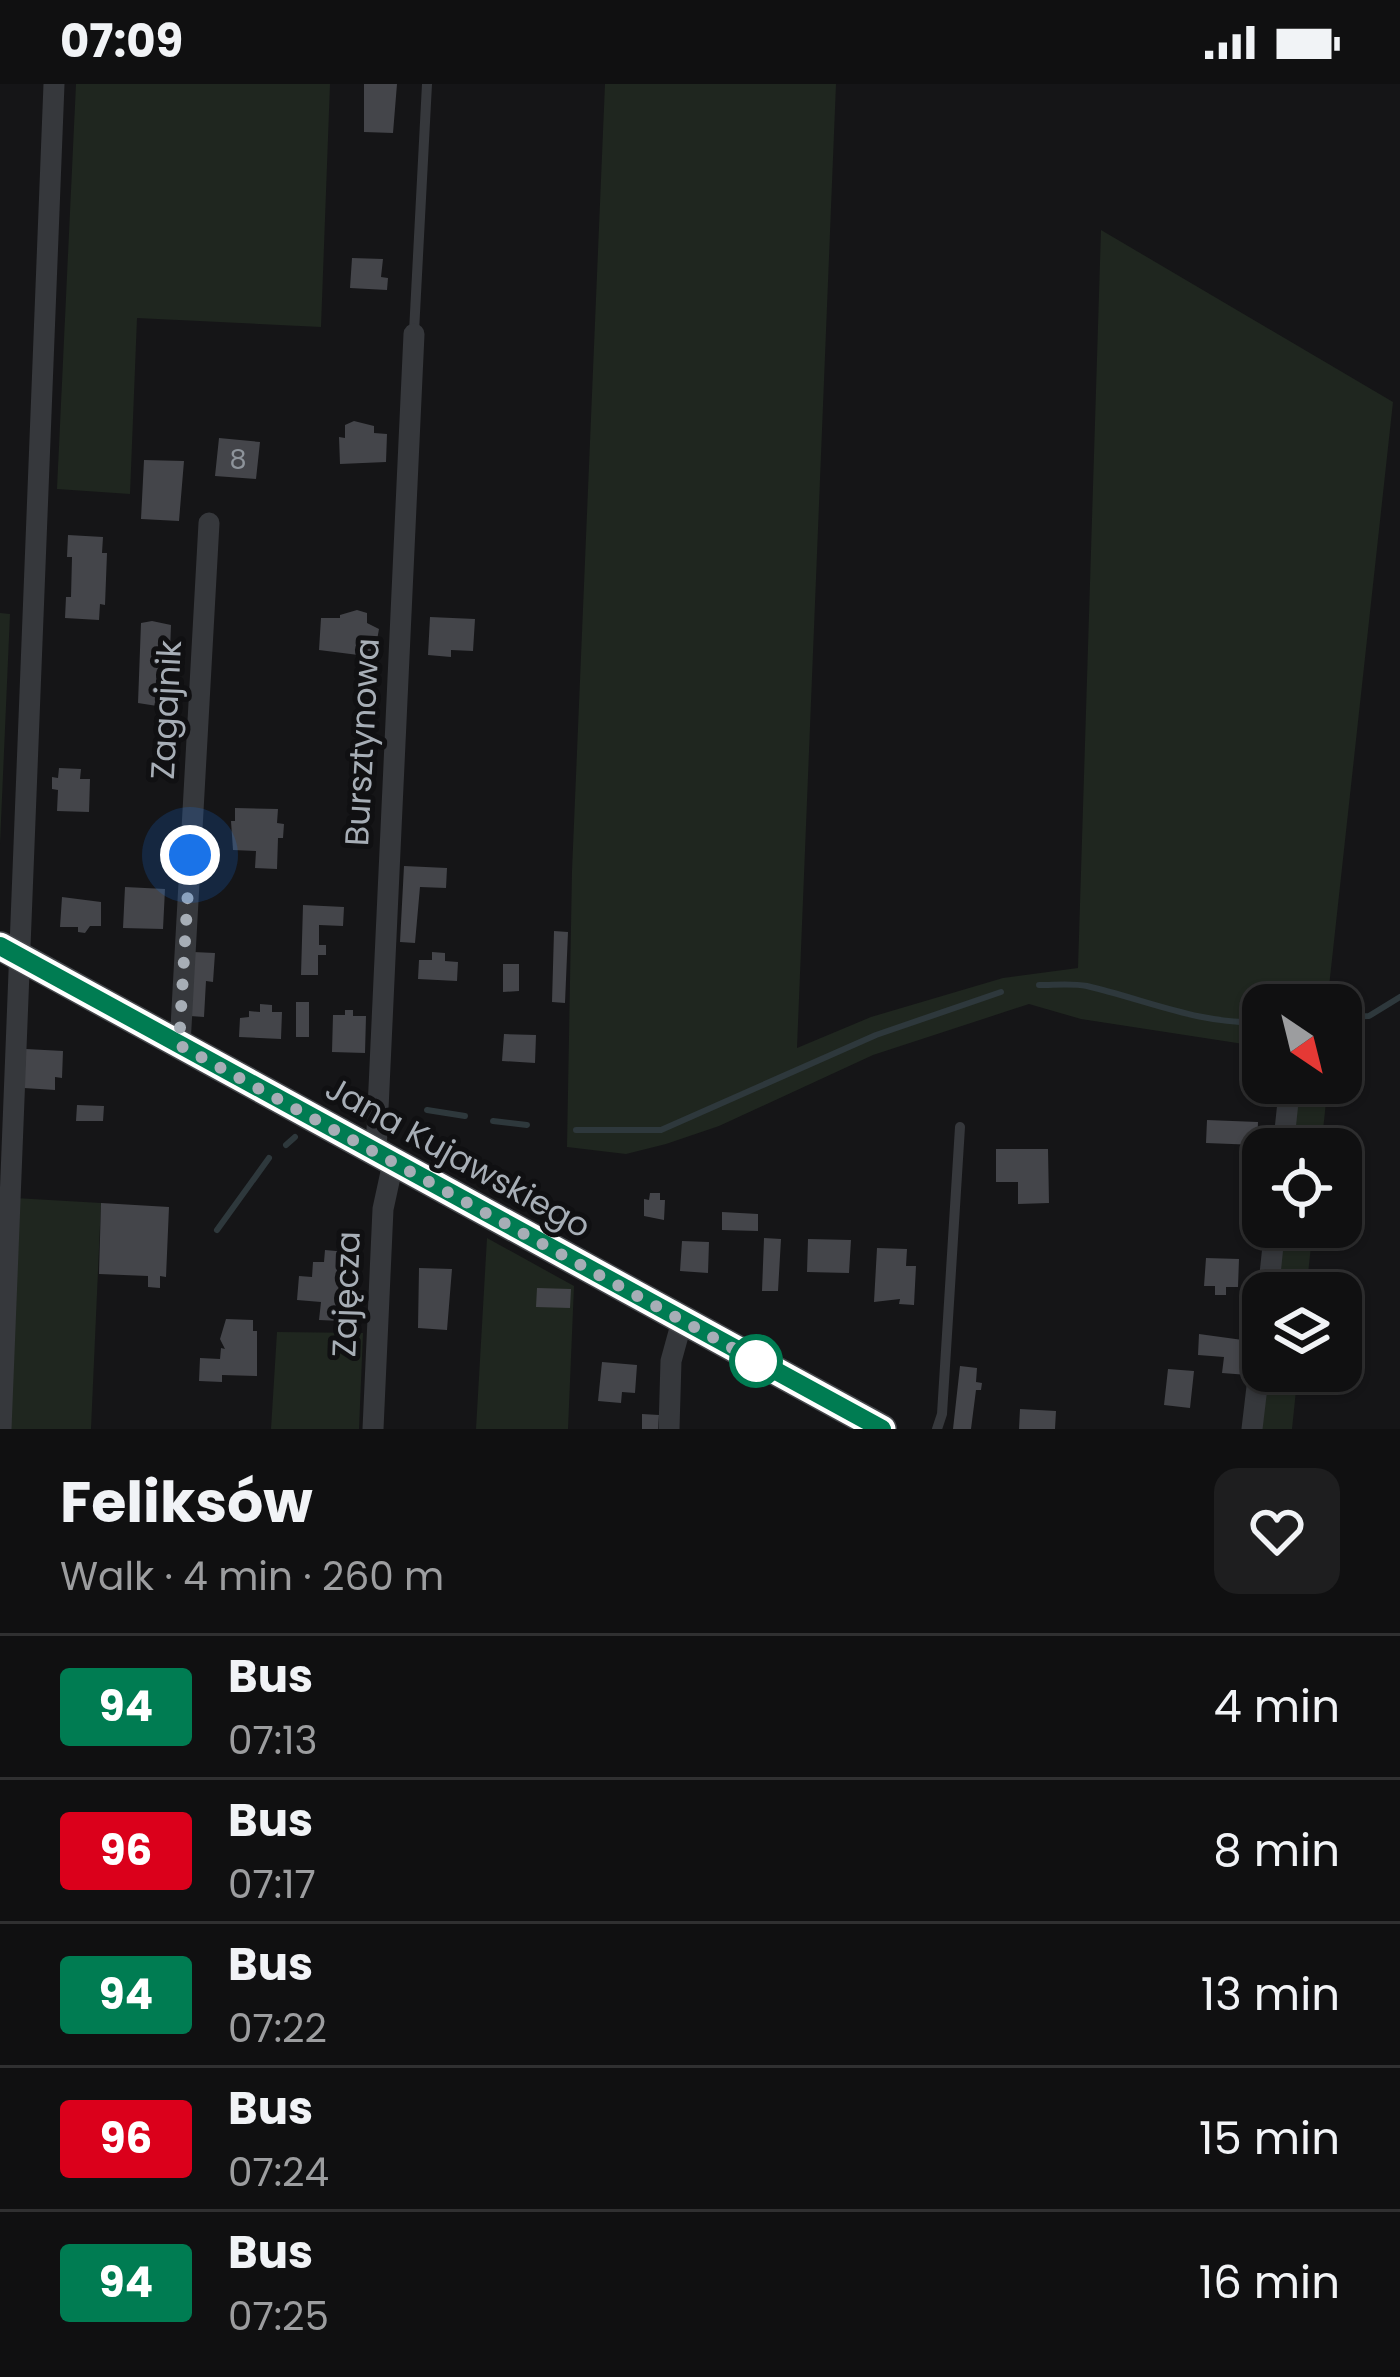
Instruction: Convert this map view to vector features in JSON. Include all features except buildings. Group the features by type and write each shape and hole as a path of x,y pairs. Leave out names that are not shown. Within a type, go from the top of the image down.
{"main road":[{"name":"Jana Kujawskiego","path":"10,951 882,1429"}],"street":[{"path":"1,1429 10,951 54,84"},
{"name":"Bursztynowa","path":"384,1158 414,334"},
{"name":"Zagajnik","path":"179,1045 209,523"},
{"name":"Zajęcza","path":"373,1429 384,1158"},
{"path":"669,1429 670,1361 682,1322"},
{"path":"1252,1429 1256,1392"}],"lane":[{"path":"414,334 427,84"},
{"path":"937,1429 942,1414 960,1127"}],"shaded area":[{"path":"76,84 330,84 321,327 137,318 130,494 57,489"},
{"path":"605,84 836,84 797,1048 871,1017 1003,978 1078,968 1101,230 1393,402 1329,984 1242,984 1242,1044 1081,1019 1029,1004 873,1055 719,1126 666,1144 626,1154 567,1147 572,871"},
{"path":"0,613 10,614 0,844"},
{"path":"1297,1104 1326,1104 1323,1128 1294,1128"},
{"path":"15,1198 101,1203 91,1429 6,1429"},
{"path":"487,1238 574,1286 568,1429 476,1429"},
{"path":"1281,1248 1311,1248 1308,1272 1278,1272"},
{"path":"277,1332 363,1333 359,1429 271,1429"},
{"path":"1266,1392 1296,1392 1292,1429 1262,1429"}],"waterway":[{"path":"1039,985 1087,986 1195,1016 1242,1022"},
{"path":"576,1130 661,1130 876,1035 1001,992"},
{"path":"1362,1016 1400,997"},
{"path":"349,1106 361,1103"},
{"path":"427,1110 465,1116"},
{"path":"493,1121 527,1125"},
{"path":"286,1145 295,1137"},
{"path":"217,1230 269,1158"}],"bus line":[{"name":"94","path":"0,946 882,1429"}],"route":[{"path":"190,855 179,1045 756,1361"}]}
